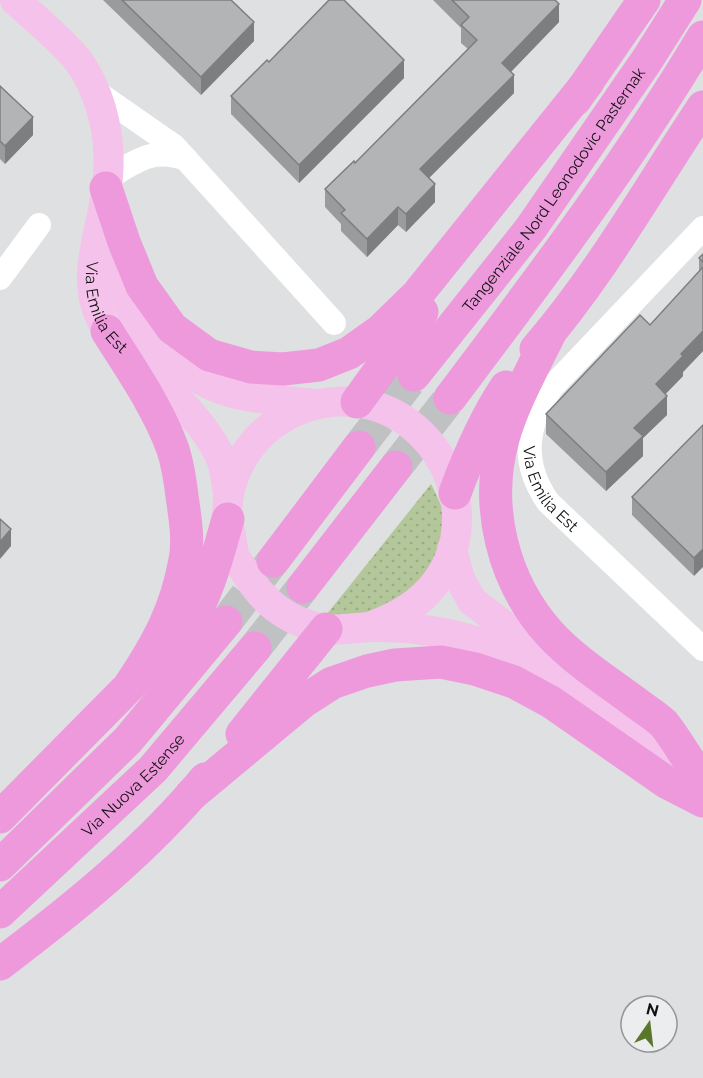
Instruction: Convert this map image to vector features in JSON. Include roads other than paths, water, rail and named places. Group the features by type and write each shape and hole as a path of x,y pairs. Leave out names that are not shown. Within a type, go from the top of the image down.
{"highway":[{"path":"366,404 644,0"},
{"name":"Tangenziale Nord Leonodovic Pasternak","path":"414,375 531,228 686,0"},
{"path":"450,398 564,247 676,82 703,37"},
{"path":"107,183 124,242 142,286 172,328 209,355 251,367 283,369 319,364 349,353 380,331 417,295 588,82"},
{"path":"455,493 471,450 492,408 516,372 551,331 618,238 702,108"},
{"path":"107,331 142,388 173,448 186,524 186,559 173,606 162,634 130,685"},
{"path":"551,331 503,438 498,463 495,504 501,541 510,570 528,605 550,634 585,665 663,723 702,784"},
{"path":"273,561 359,447"},
{"path":"303,587 396,467"},
{"path":"0,817 186,629 199,610 208,589 228,509"},
{"name":"Via Nuova Estense","path":"0,866 128,740 226,622"},
{"path":"0,964 65,914 129,860 191,795 320,627"},
{"name":"Via Nuova Estense","path":"0,912 153,770 255,648"},
{"path":"191,795 304,701 332,683 367,671 395,665 441,662 475,669 514,682 551,702 666,782 702,784"}],"main road":[{"name":"Via Emilia Est","path":"15,0 71,53 84,68 95,91 107,137 107,183 114,254 122,292 136,319 158,348 182,369 212,385 240,395 316,404"},
{"name":"Via Emilia Est","path":"107,183 94,244 92,270 92,289 107,331 161,383 206,432 220,456 225,472 228,509 235,555 255,590 276,609 298,621 320,627 349,630 372,626 398,616 420,600 437,581 452,549 457,526 455,493 444,461 424,435 402,418 366,404 345,401 316,404 297,410 279,420 253,443 233,480 228,509"},
{"name":"Via Emilia Est","path":"452,549 460,579 472,601 702,784"},
{"name":"Via Emilia Est","path":"372,626 436,632 483,643 519,660 677,779 702,784"}],"street":[{"name":"Via Emilia Est","path":"95,91 174,146 334,323"},
{"path":"107,183 129,165 156,153 173,154 188,160"},
{"path":"0,278 39,225"},
{"name":"Via Emilia Est","path":"703,228 552,387 535,417 529,450 531,468 537,486 548,502 703,650"},
{"path":"0,982 65,914"}],"tunnel":[{"path":"359,447 414,375"},
{"path":"396,467 450,398"},
{"path":"226,622 272,562"},
{"path":"255,648 303,587"}]}
